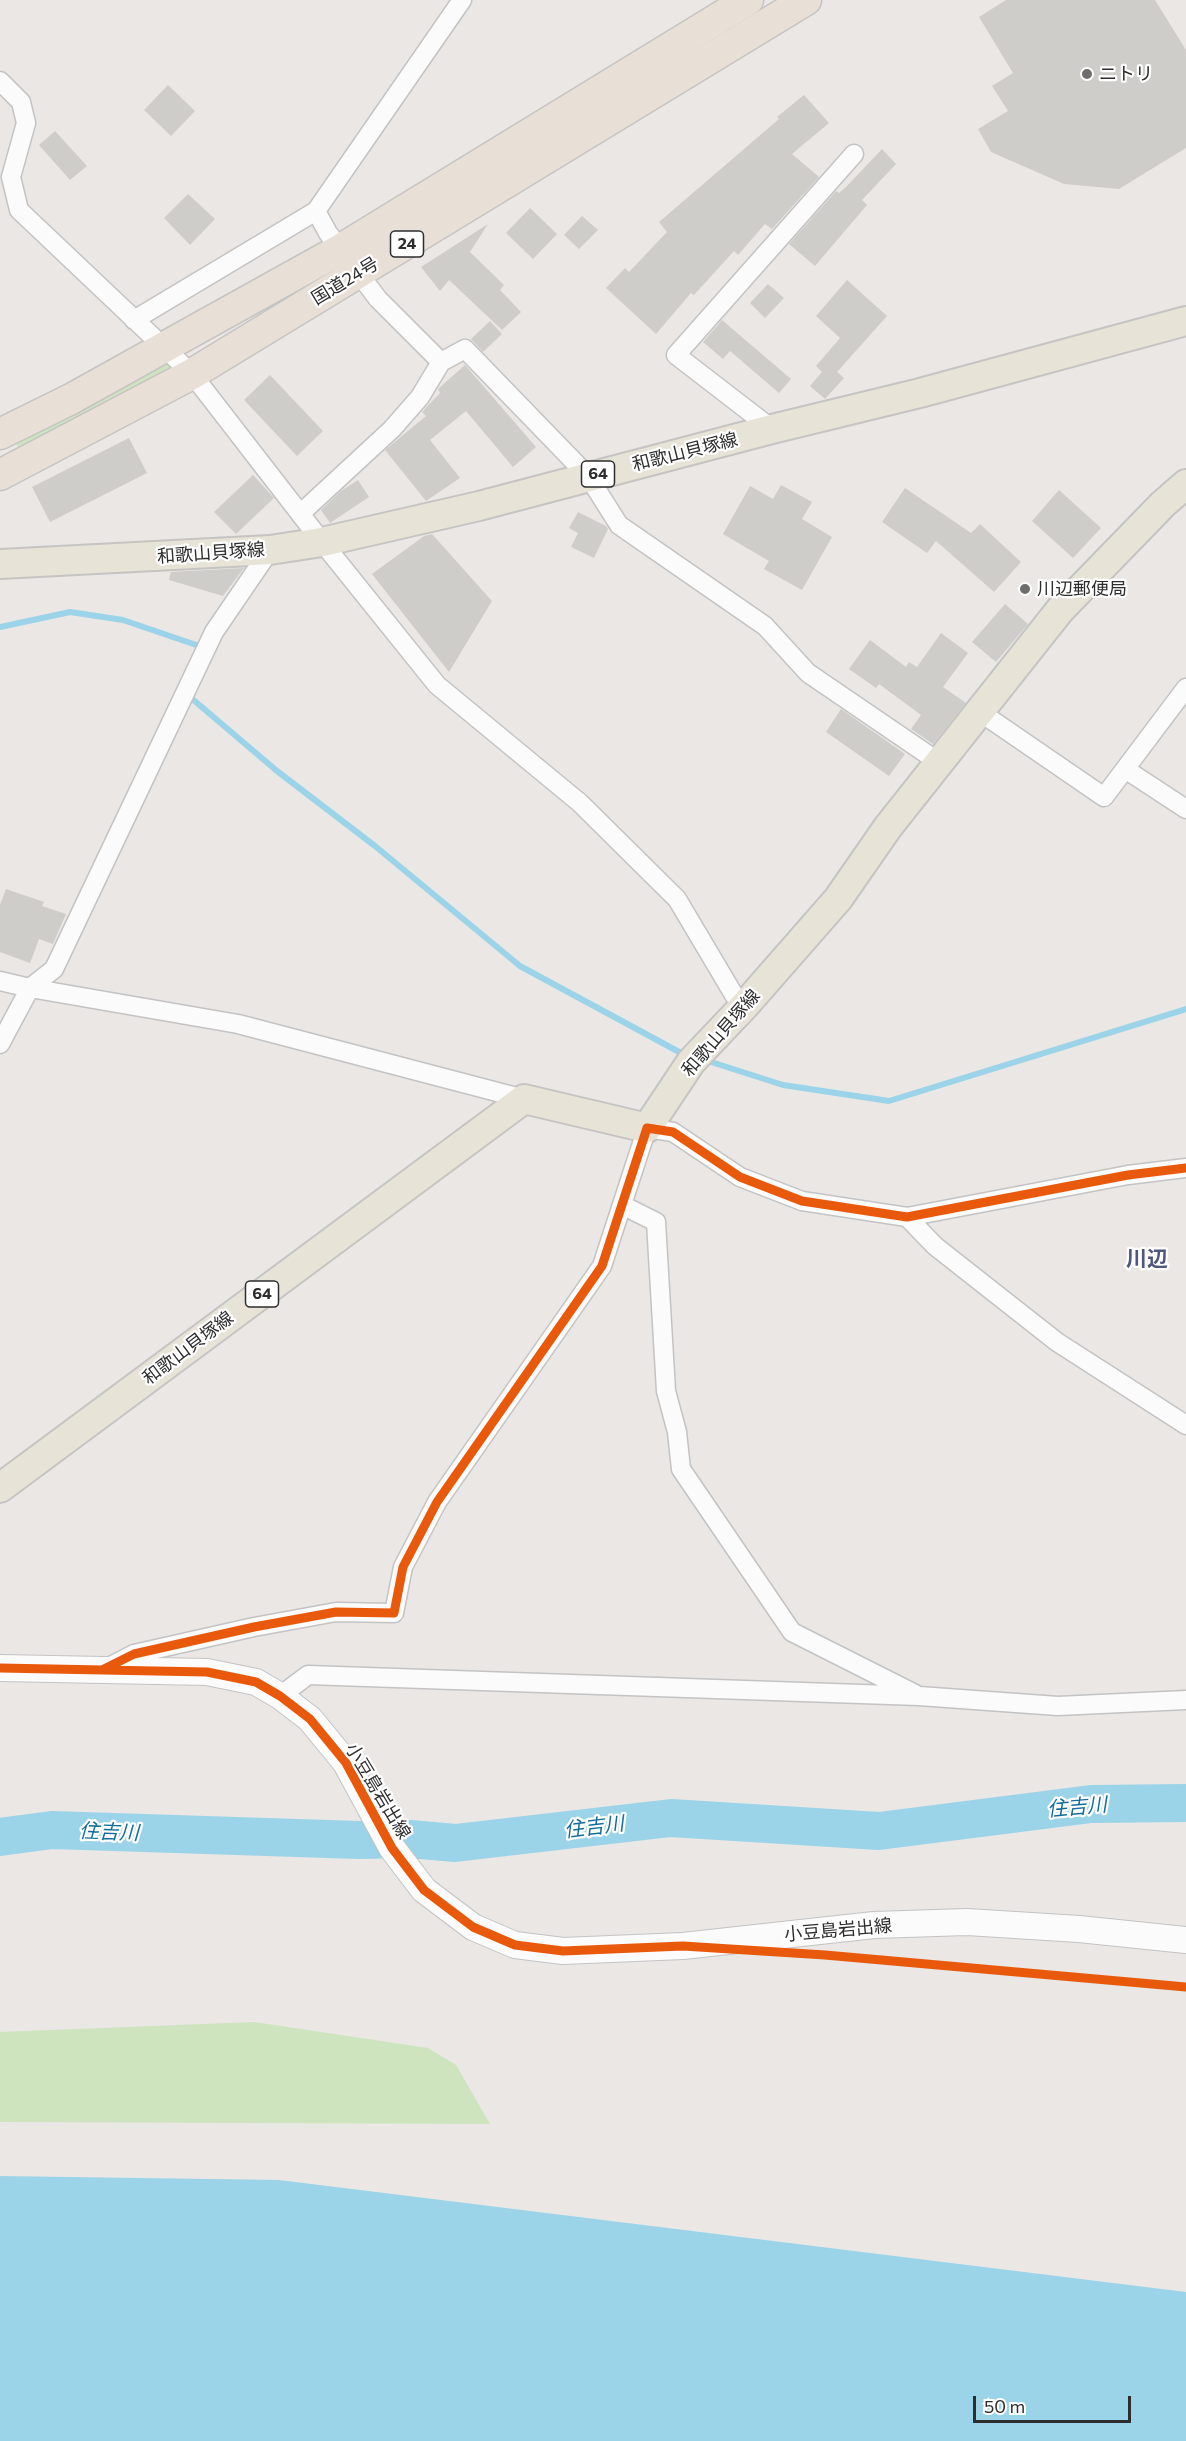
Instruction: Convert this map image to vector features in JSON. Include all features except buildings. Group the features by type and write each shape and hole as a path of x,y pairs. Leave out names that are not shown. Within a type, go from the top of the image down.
{"highway":[{"name":"国道24号","path":"0,434 71,399 341,249 748,0"},
{"name":"国道24号","path":"0,475 192,374 806,0"}],"main road":[{"name":"和歌山貝塚線","path":"0,564 270,550 322,542 479,506 588,476 920,393 1186,321"},
{"name":"和歌山貝塚線","path":"648,1128 691,1062 746,1004 838,899 888,827 1060,610 1162,504 1186,484"},
{"name":"和歌山貝塚線","path":"0,1488 524,1099"},
{"path":"524,1099 648,1128"},
{"name":"小豆島岩出線","path":"0,1668 207,1672 256,1682 280,1696 310,1719 346,1763 392,1848 424,1890 473,1927 515,1945 563,1951 683,1946 874,1925 967,1922 1079,1929 1186,1940"}],"street":[{"path":"134,320 316,211 462,0"},
{"path":"0,81 21,102 26,123 11,177 19,210 192,374 322,542 437,685 580,803 676,899 734,995 746,1004"},
{"path":"772,429 676,355 854,154"},
{"path":"316,211 328,233 378,299 441,362"},
{"path":"300,514 392,429 420,397 441,362 465,349 588,476 619,525 765,626 808,673 940,763"},
{"path":"0,1044 30,988 54,969 213,632 270,550"},
{"path":"980,712 1104,797 1186,688"},
{"path":"1125,769 1186,809"},
{"path":"0,981 238,1024 524,1099"},
{"path":"102,1670 134,1654 254,1627 336,1612 394,1613 403,1567 437,1502 602,1266 648,1128 673,1132 740,1177 802,1201 907,1218 1128,1175 1186,1168"},
{"path":"622,1205 656,1222 666,1391 677,1432 681,1468 792,1632 920,1696"},
{"path":"907,1218 935,1246 1057,1342 1186,1425"},
{"path":"280,1696 308,1675 920,1696 1058,1706 1186,1700"}],"green space":[{"path":"168,360 172,367 21,451 14,440"},
{"path":"254,2022 428,2048 456,2065 490,2124 0,2122 0,2032"}],"water":[{"path":"0,2176 279,2180 1186,2292 1186,2441 0,2441"}],"waterway":[{"path":"0,627 70,612 123,620 205,648"},
{"path":"191,694 190,697 277,771 375,846 520,966 681,1053"},
{"path":"708,1061 783,1085 889,1101 1186,1009"},
{"name":"住吉川","path":"0,1837 52,1830 359,1840 410,1839 455,1843 671,1818 879,1831 1091,1804 1186,1803"}],"cycle path":[{"path":"102,1670 134,1654 254,1627 336,1612 394,1613 403,1567 437,1502 602,1266 647,1128 673,1132 740,1177 802,1201 907,1217 1128,1175 1186,1168"},
{"path":"0,1668 207,1672 256,1682 280,1696 310,1719 346,1763 392,1848 424,1890 473,1927 515,1945 563,1951 683,1946 825,1955 1186,1987"}],"place":[{"name":"ニトリ","path":"1087,74"},
{"name":"川辺郵便局","path":"1025,589"}],"district":[{"name":"川辺","path":"1147,1259"}]}
